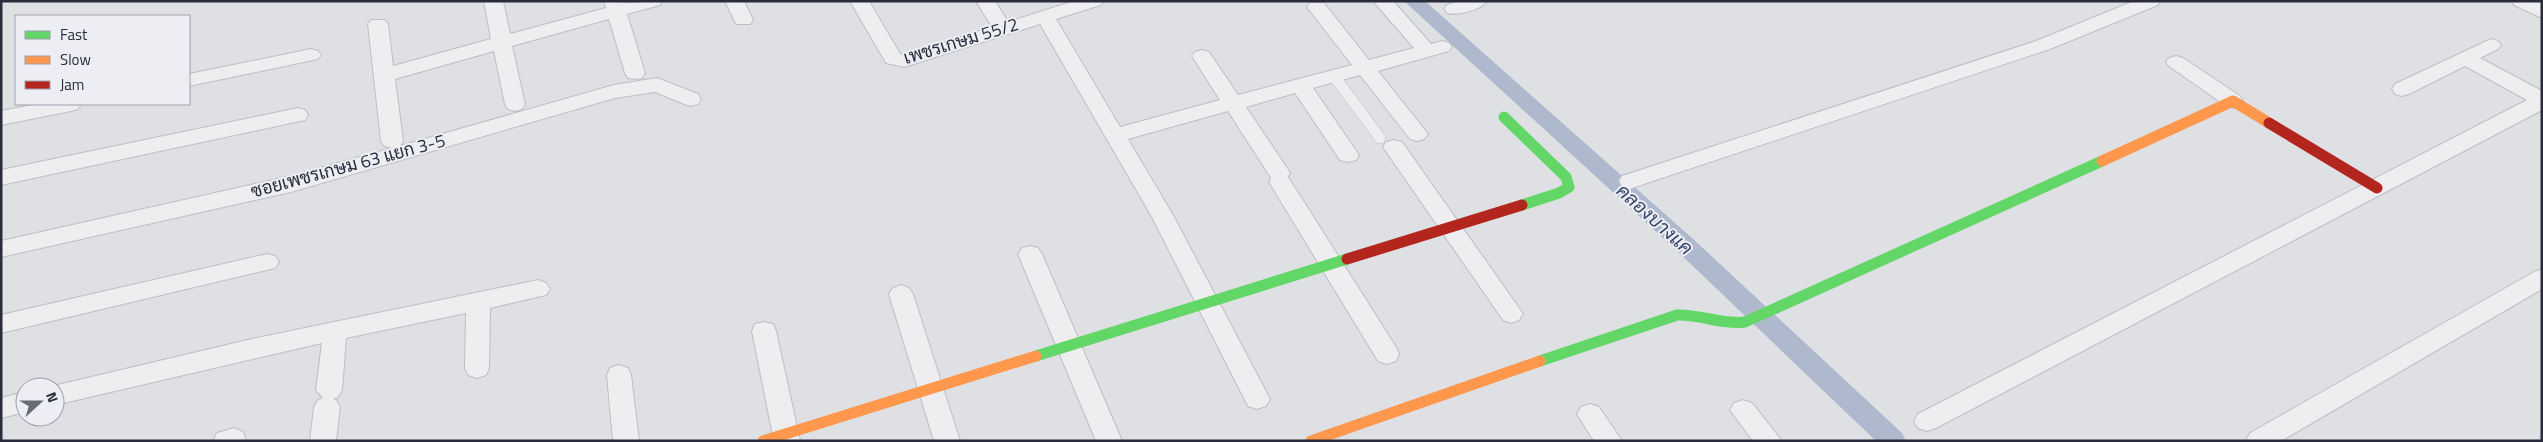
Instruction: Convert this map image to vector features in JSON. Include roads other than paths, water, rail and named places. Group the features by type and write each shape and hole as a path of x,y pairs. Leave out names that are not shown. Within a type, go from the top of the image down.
{"street":[{"path":"494,1 515,104"},
{"path":"384,75 502,42 614,6 653,1"},
{"path":"734,1 743,20"},
{"name":"เพชรเกษม 55/2","path":"859,1 893,59 897,62 1094,1"},
{"path":"985,1 1003,29"},
{"path":"1115,135 1434,49 1382,1"},
{"path":"1454,9 1478,1"},
{"path":"1630,180 2043,45 2119,6 2151,1"},
{"path":"2521,1 2542,12"},
{"path":"614,6 635,73"},
{"path":"1317,7 1417,134"},
{"path":"1046,16 1163,217 1257,398"},
{"path":"378,24 392,141"},
{"path":"2402,90 2490,45"},
{"path":"190,80 311,55"},
{"path":"1202,56 1280,177 1387,354"},
{"path":"2465,58 2542,100"},
{"path":"2176,62 2233,101 2377,188"},
{"name":"ซอยเพชรเกษม 63 แยก 3-5","path":"1,250 291,184 614,92 657,85 691,99"},
{"path":"1300,85 1348,155"},
{"path":"1927,421 2377,188 2542,100"},
{"path":"1311,441 1663,318 1680,314 1692,315 1714,323 1732,326 1752,319 2233,101"},
{"path":"1,118 66,105"},
{"path":"1,178 298,115"},
{"path":"764,331 779,438 931,388 1558,193 1569,187 1566,177 1504,117"},
{"path":"1387,143 1511,314"},
{"path":"1030,254 1067,346 1109,441"},
{"path":"1,324 267,262"},
{"path":"2259,441 2542,278"},
{"path":"65,393 252,348 538,289"},
{"path":"901,294 947,441"},
{"path":"477,368 478,301"},
{"path":"323,441 335,331"},
{"path":"619,375 626,441"},
{"path":"1,408 15,404"},
{"path":"1743,410 1769,441"},
{"path":"1590,414 1609,441"}],"lane":[{"path":"1334,76 1387,143"}],"waterway":[{"name":"คลองบางแค","path":"1413,1 1684,244 1893,441"}]}
